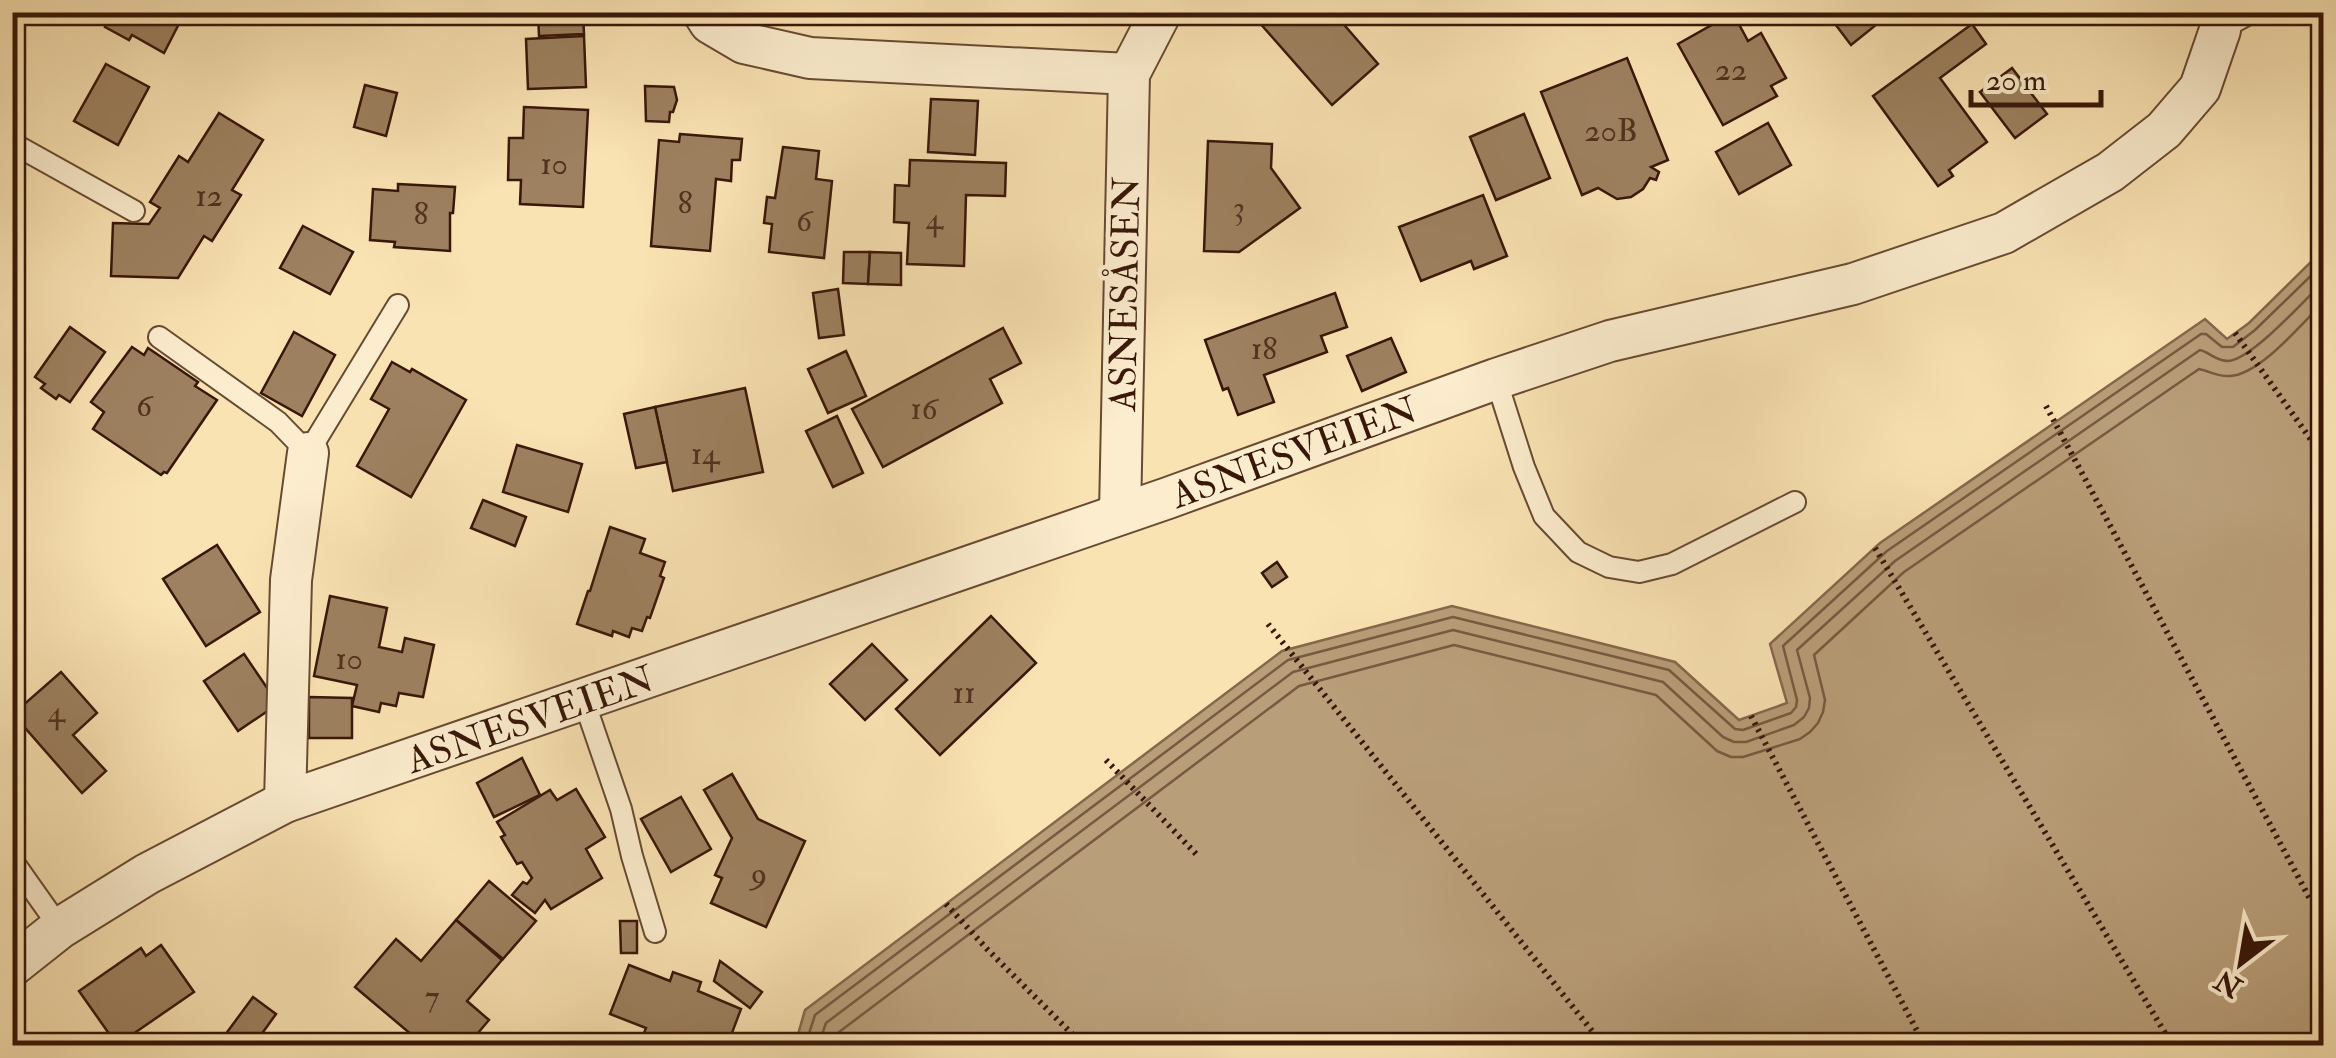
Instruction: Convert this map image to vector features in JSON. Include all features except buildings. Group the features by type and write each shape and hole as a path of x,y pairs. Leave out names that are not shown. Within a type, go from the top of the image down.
{"street":[{"path":"703,12 710,22 744,43 810,58 1128,74"},
{"name":"ASNESÅSEN","path":"1120,514 1128,74 1161,12"},
{"name":"ASNESVEIEN","path":"12,966 60,928 147,874 285,802 1610,341 1853,284 2004,233 2110,172 2164,130 2200,88 2231,18"},
{"path":"285,802 291,580 308,452"}],"lane":[{"path":"12,144 134,211"},
{"path":"159,337 278,422 308,452 398,305"},
{"path":"1496,379 1544,516 1578,552 1609,567 1639,572 1672,564 1794,502"},
{"path":"584,701 621,809 656,932"},
{"path":"12,860 60,928"}],"path":[{"path":"12,34 29,12"},
{"path":"2235,332 2324,458"},
{"path":"2046,406 2310,898"},
{"path":"1876,548 2165,1033"},
{"path":"1268,624 1604,1046"},
{"path":"1751,716 1926,1046"},
{"path":"1106,760 1198,858"},
{"path":"946,904 1084,1046"}],"water":[{"path":"2323,250 2323,1045 795,1045 805,1010 1282,651 1452,606 1675,662 1739,720 1787,703 1770,644 1880,543 2205,319 2227,339 2249,323"}]}
